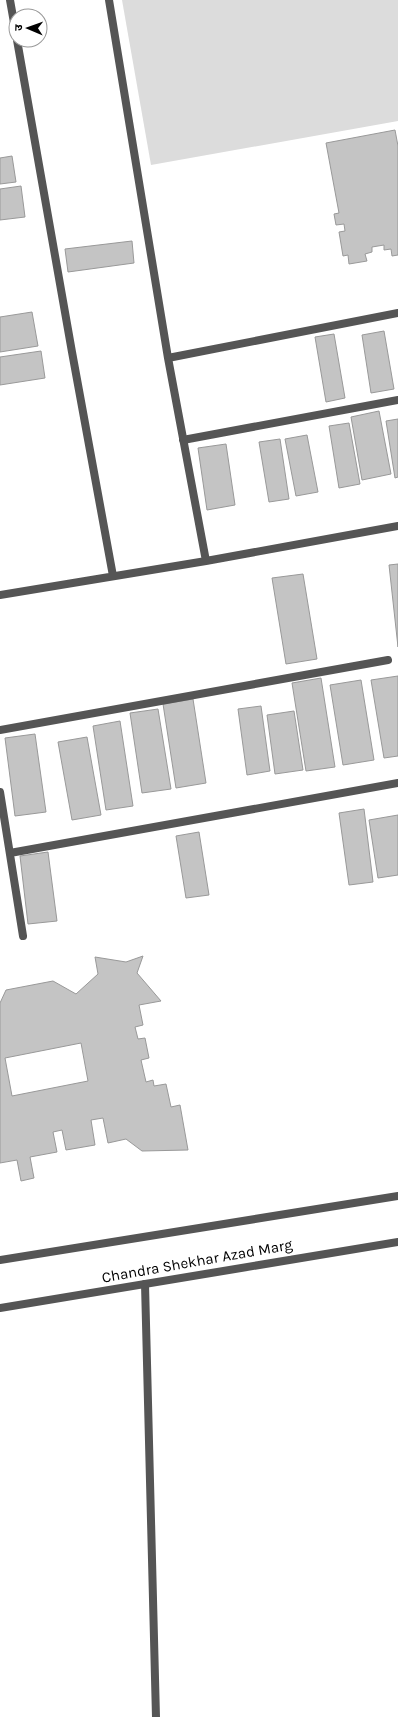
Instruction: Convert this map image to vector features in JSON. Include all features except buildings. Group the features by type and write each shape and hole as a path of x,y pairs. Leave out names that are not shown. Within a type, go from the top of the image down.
{"street":[{"path":"109,0 168,358 206,561"},
{"path":"18,48 113,576"},
{"path":"168,358 398,313"},
{"path":"183,440 398,400"},
{"path":"0,595 206,561 398,526"},
{"path":"0,730 388,660"},
{"path":"10,853 398,783"},
{"path":"0,792 23,936"},
{"name":"Chandra Shekhar Azad Marg","path":"0,1260 398,1196"},
{"name":"Chandra Shekhar Azad Marg","path":"0,1308 398,1242"},
{"path":"145,1284 156,1717"}],"shaded area":[{"path":"122,0 398,0 398,121 151,165"}]}
